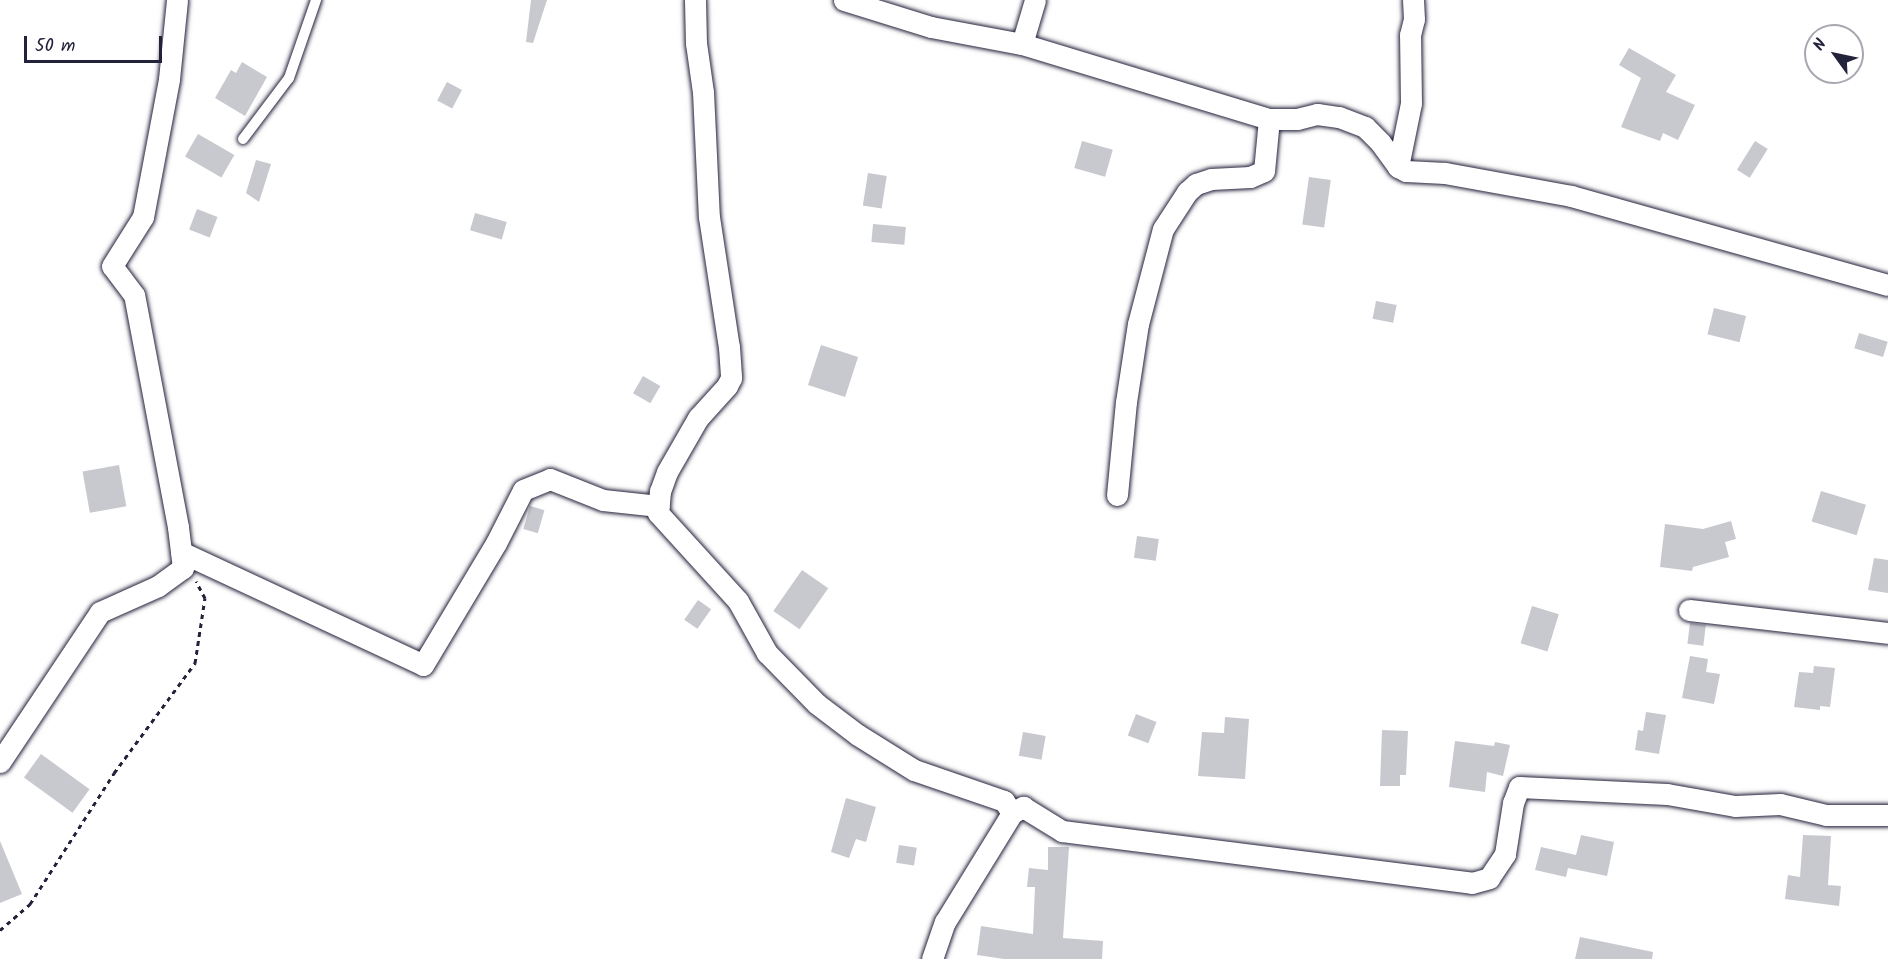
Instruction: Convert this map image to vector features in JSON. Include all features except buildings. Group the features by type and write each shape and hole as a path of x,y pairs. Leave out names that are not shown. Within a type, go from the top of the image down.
{"street":[{"path":"0,762 100,612 158,586 183,568 134,296 112,266 143,217 169,79 177,0"},
{"path":"695,0 696,43 703,92 709,217 729,346 731,378 727,386 698,418 667,472 660,490 658,513 738,601 767,653 817,704 858,735 914,771 1004,801 1012,813"},
{"path":"843,0 931,27 1022,44 1269,119 1297,118 1317,114 1339,117 1365,128 1380,142 1398,167 1414,172 1445,173 1571,196 1888,285"},
{"path":"1022,44 1035,0"},
{"path":"1398,167 1411,103 1410,35 1414,19 1413,0"},
{"path":"1117,495 1126,402 1136,333 1163,229 1187,192 1197,184 1262,173 1265,168 1269,119"},
{"path":"181,552 423,665 496,543 522,490 550,480 603,500 659,506"},
{"path":"1689,610 1888,633"},
{"path":"932,959 945,922 1012,813 1023,807 1062,831 1472,883 1489,878 1505,854 1513,803 1519,787 1666,794 1735,806 1780,804 1826,815 1888,815"}],"lane":[{"path":"243,139 289,78 316,0"}],"path":[{"path":"0,930 30,904 114,773 195,663 205,598 196,580"}]}
